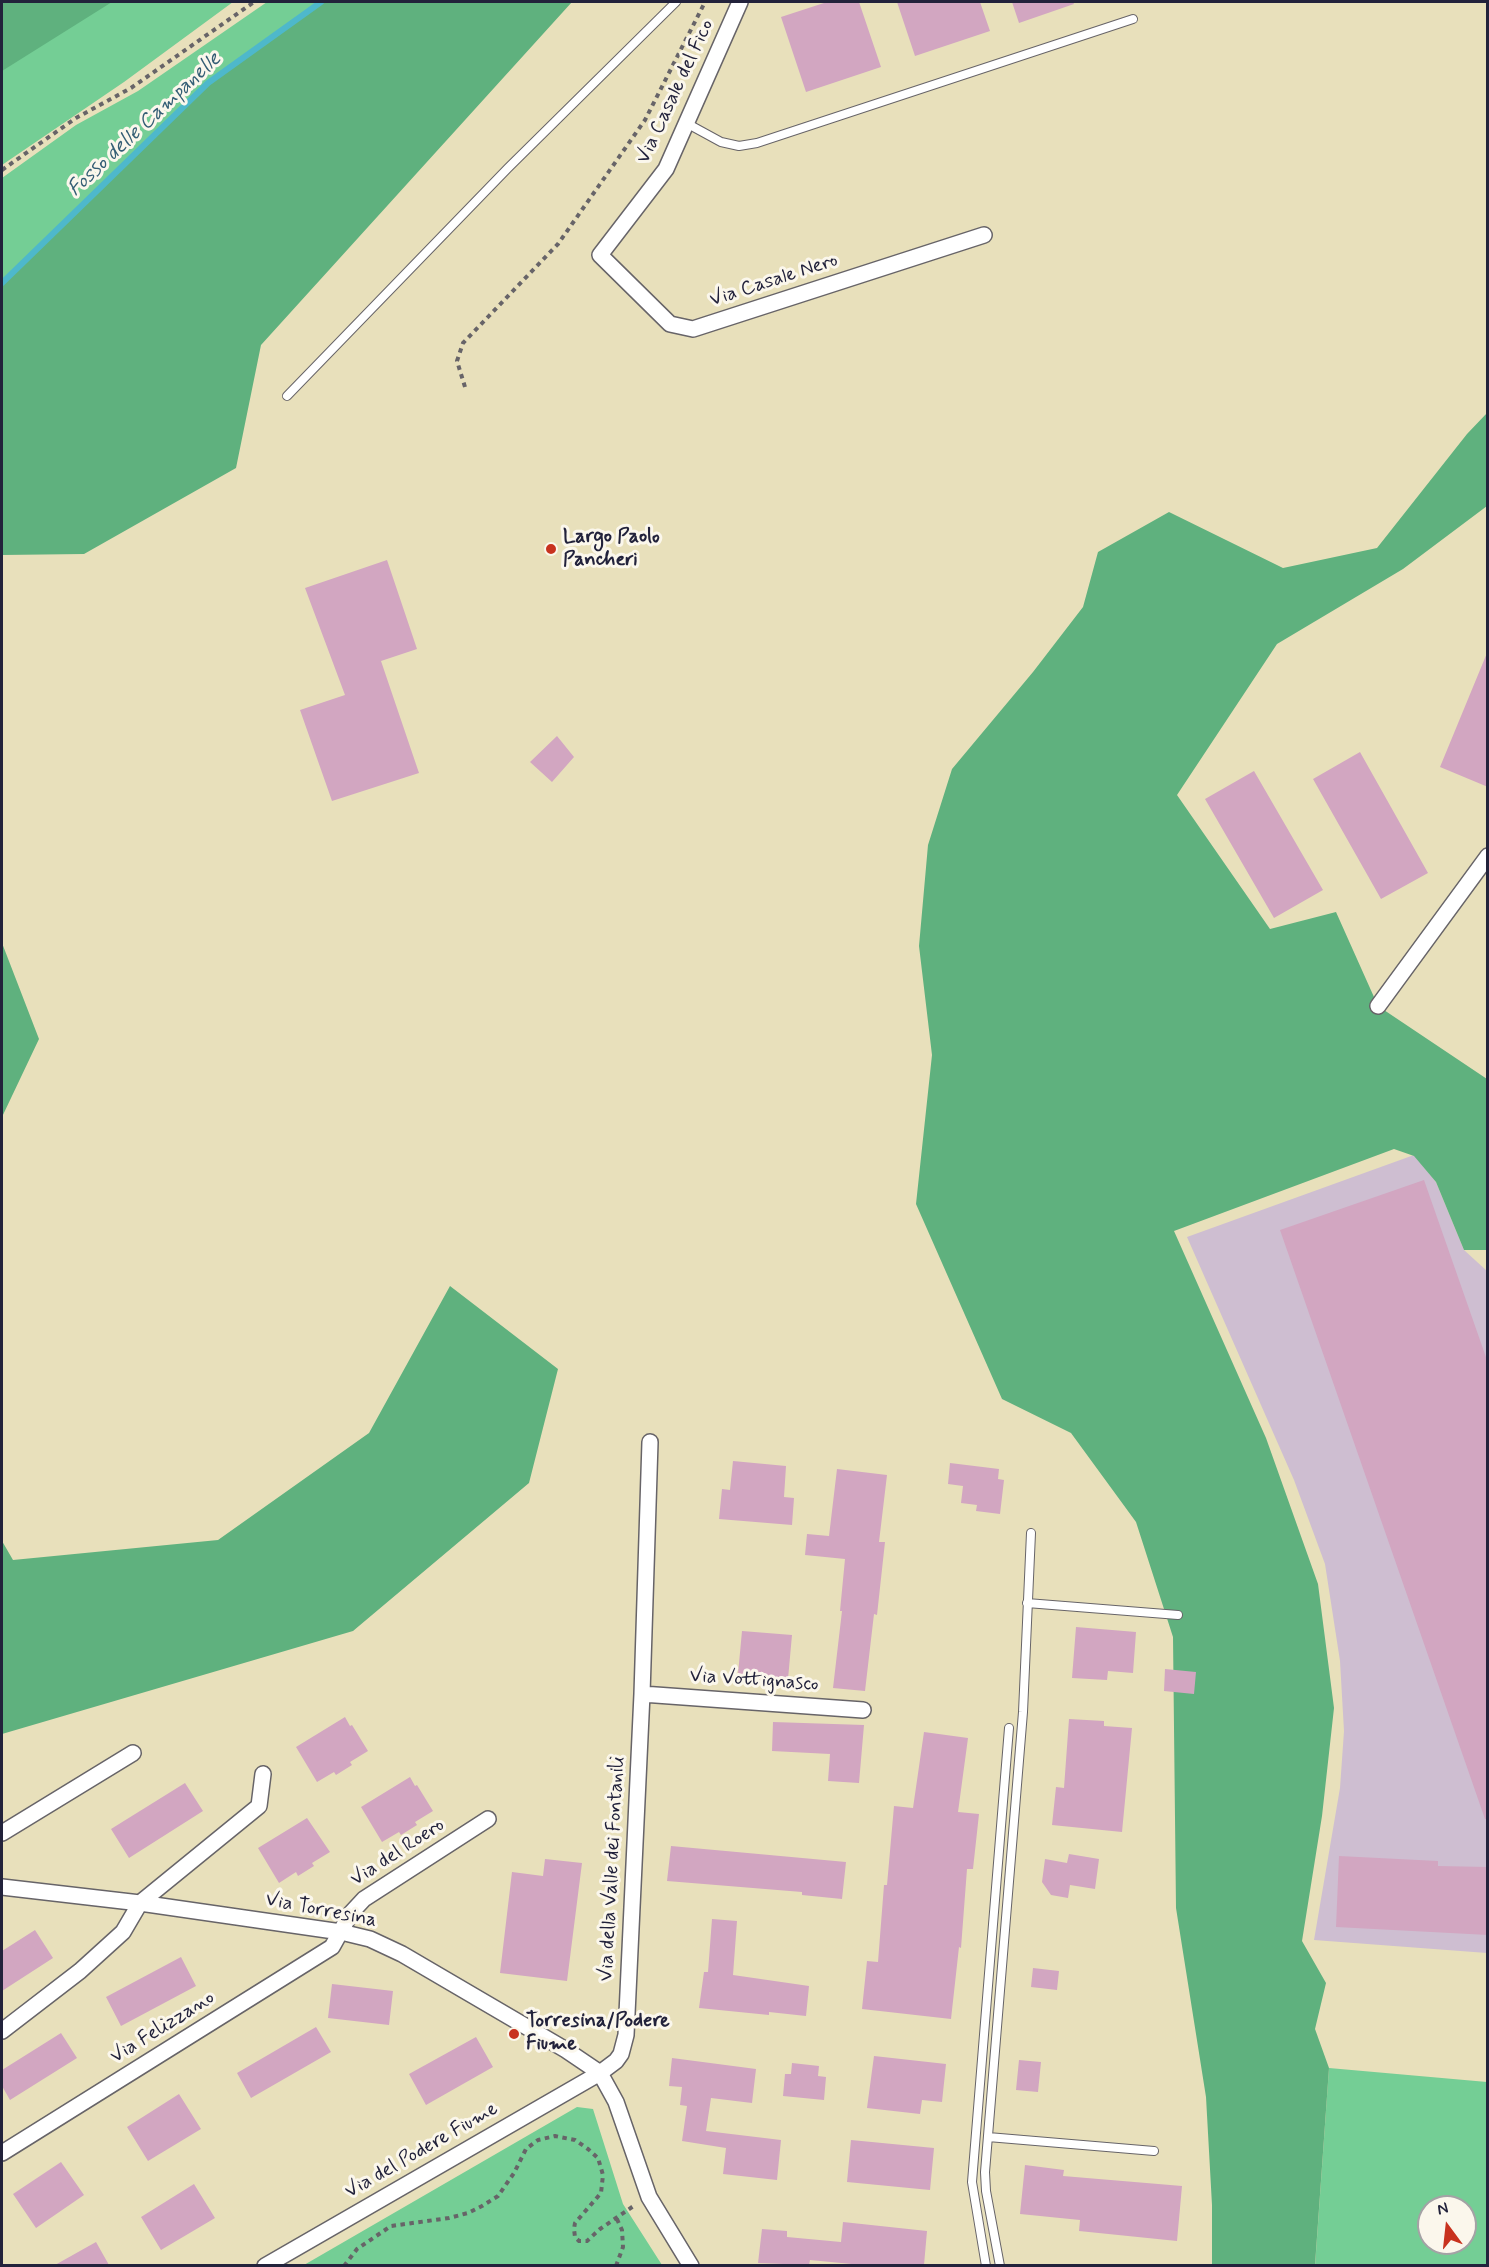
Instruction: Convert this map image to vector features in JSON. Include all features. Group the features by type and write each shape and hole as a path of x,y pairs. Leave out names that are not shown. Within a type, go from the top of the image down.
{"street":[{"name":"Via Casale del Fico","path":"600,255 666,169 688,124 740,2"},
{"name":"Via Casale Nero","path":"600,255 669,324 693,329 984,235"},
{"path":"1378,1006 1488,856"},
{"name":"Via della Valle dei Fontanili","path":"600,2073 616,2061 621,2054 626,2035 642,1694 650,1442"},
{"name":"Via Vottignasco","path":"642,1694 862,1710"},
{"path":"2,1833 133,1753"},
{"path":"2,2031 80,1971 123,1932 140,1903 259,1806 263,1774"},
{"name":"Via del Roero","path":"341,1932 351,1913 364,1899 488,1819"},
{"name":"Via Torresina","path":"2,1887 140,1903 341,1932 370,1939 402,1954 566,2050 600,2073"},
{"name":"Via Felizzano","path":"2,2153 332,1947 341,1932"},
{"path":"600,2073 616,2102 649,2197 691,2265"},
{"name":"Via del Podere Fiume","path":"265,2265 600,2073"}],"lane":[{"path":"287,396 508,168 676,2"},
{"path":"688,124 721,142 739,146 757,143 1134,19"},
{"path":"1000,2265 986,2191 985,2172 1023,1712 1031,1533"},
{"path":"1027,1603 1178,1615"},
{"path":"986,2265 972,2182 1009,1728"},
{"path":"988,2137 1154,2151"}],"path":[{"path":"2,170 76,118 131,88 254,2"},
{"path":"465,387 457,361 463,343 558,244 645,120 705,2"},
{"path":"344,2265 357,2249 390,2226 449,2218 482,2206 498,2196 514,2173 526,2149 538,2140 555,2136 575,2140 588,2149 598,2158 603,2175 601,2193 575,2223 576,2237 579,2241 587,2241 616,2217 649,2197"},
{"path":"616,2217 622,2230 623,2247 616,2265"}],"shaded area":[{"path":"1414,1155 1436,1182 1464,1250 1487,1271 1487,1953 1314,1940 1340,1788 1344,1731 1340,1661 1325,1564 1294,1480 1187,1237"}],"green space":[{"path":"2,2 233,2 124,82 2,165"},
{"path":"2,2 112,2 2,71"},
{"path":"267,2 321,2 208,83 2,283 2,178 76,125 138,91"},
{"path":"321,2 572,2 261,345 236,468 84,554 2,555 2,283 208,83"},
{"path":"1487,413 1487,506 1403,569 1277,644 1177,795 1270,929 1336,912 1378,1006 1487,1079 1487,1250 1464,1250 1436,1182 1414,1156 1394,1149 1174,1231 1266,1438 1318,1584 1334,1708 1322,1816 1302,1941 1326,1983 1315,2029 1329,2068 1315,2265 1212,2265 1212,2205 1206,2097 1176,1908 1173,1637 1136,1522 1071,1433 1002,1399 916,1204 932,1055 919,946 928,845 952,769 1033,672 1083,607 1098,552 1169,512 1283,568 1377,548 1467,434"},
{"path":"2,943 39,1039 2,1117"},
{"path":"450,1286 558,1369 529,1483 353,1631 2,1734 2,1541 13,1560 218,1540 369,1433"},
{"path":"1329,2068 1487,2082 1487,2265 1315,2266"},
{"path":"577,2107 593,2109 623,2204 662,2265 304,2265"}],"building":[{"path":"827,2 859,2 881,67 806,92 781,17"},
{"path":"897,2 980,2 990,31 915,56"},
{"path":"1012,2 1073,2 1074,4 1019,23"},
{"path":"387,560 417,649 381,661 419,773 332,801 300,710 345,695 305,588"},
{"path":"1488,653 1488,787 1440,767"},
{"path":"557,736 574,757 552,782 530,762"},
{"path":"1360,752 1428,873 1381,899 1313,779"},
{"path":"1254,771 1323,890 1274,918 1205,799"},
{"path":"1424,1180 1488,1363 1488,1819 1485,1819 1280,1230"},
{"path":"733,1461 786,1466 784,1497 794,1498 792,1525 719,1519 722,1489 730,1490"},
{"path":"950,1463 999,1469 998,1479 1004,1480 1000,1514 976,1511 977,1505 961,1503 963,1486 948,1484"},
{"path":"837,1469 887,1475 879,1542 885,1542 865,1691 833,1688 842,1611 840,1611 845,1559 805,1555 807,1534 829,1536"},
{"path":"1076,1627 1136,1632 1133,1673 1108,1671 1107,1680 1072,1678"},
{"path":"742,1631 792,1635 788,1679 738,1674"},
{"path":"1165,1669 1196,1672 1194,1694 1164,1691"},
{"path":"345,1717 368,1751 350,1762 352,1765 336,1775 334,1772 317,1782 296,1747"},
{"path":"1069,1719 1104,1721 1104,1726 1132,1728 1122,1832 1052,1825 1056,1787 1064,1788"},
{"path":"773,1722 864,1725 859,1783 828,1781 830,1754 772,1751"},
{"path":"924,1732 968,1738 958,1812 979,1814 973,1869 967,1869 961,1948 959,1947 951,2019 862,2009 867,1961 878,1962 884,1885 887,1885 894,1806 913,1808"},
{"path":"410,1777 433,1811 415,1822 417,1825 401,1835 399,1832 382,1842 361,1807"},
{"path":"185,1783 203,1811 129,1858 111,1829"},
{"path":"307,1818 330,1852 312,1863 314,1866 298,1876 296,1872 279,1883 258,1848"},
{"path":"671,1846 846,1862 842,1899 802,1895 802,1892 667,1881"},
{"path":"1069,1854 1099,1859 1095,1889 1070,1885 1068,1898 1051,1895 1042,1882 1045,1859 1067,1863"},
{"path":"1339,1856 1438,1861 1438,1866 1488,1867 1488,1935 1336,1927"},
{"path":"545,1859 582,1863 567,1981 500,1973 512,1872 543,1876"},
{"path":"712,1919 737,1921 733,1975 809,1986 806,2016 699,2008 704,1972 708,1972"},
{"path":"35,1930 53,1958 2,1991 2,1951"},
{"path":"181,1957 196,1986 121,2026 106,1997"},
{"path":"1033,1968 1059,1971 1057,1990 1031,1987"},
{"path":"332,1984 393,1991 389,2025 328,2018"},
{"path":"316,2027 331,2052 251,2098 237,2073"},
{"path":"61,2033 77,2058 10,2100 2,2086 2,2070"},
{"path":"476,2037 493,2067 426,2105 409,2074"},
{"path":"874,2056 946,2064 942,2102 922,2100 920,2114 867,2108"},
{"path":"672,2058 756,2069 752,2103 711,2098 706,2131 781,2140 777,2180 723,2174 726,2148 682,2141 687,2106 680,2105 682,2087 669,2086"},
{"path":"1019,2060 1041,2062 1038,2092 1016,2090"},
{"path":"792,2063 819,2066 818,2076 826,2077 824,2100 783,2096 785,2074 791,2074"},
{"path":"179,2094 201,2129 148,2161 127,2127"},
{"path":"851,2140 934,2148 930,2190 847,2182"},
{"path":"61,2162 84,2195 36,2228 13,2194"},
{"path":"1025,2165 1064,2170 1063,2176 1182,2186 1177,2241 1079,2231 1080,2220 1020,2214"},
{"path":"194,2184 215,2218 161,2250 141,2217"},
{"path":"843,2222 927,2231 924,2265 862,2265 810,2260 809,2265 758,2263 762,2229 787,2231 787,2237 841,2242"},
{"path":"96,2242 109,2265 55,2265"}],"waterway":[{"name":"Fosso delle Campanelle","path":"2,283 208,83 321,2"}],"place":[{"name":"Largo Paolo Pancheri","path":"551,549"},
{"name":"Torresina/Podere Fiume","path":"514,2034"}]}
